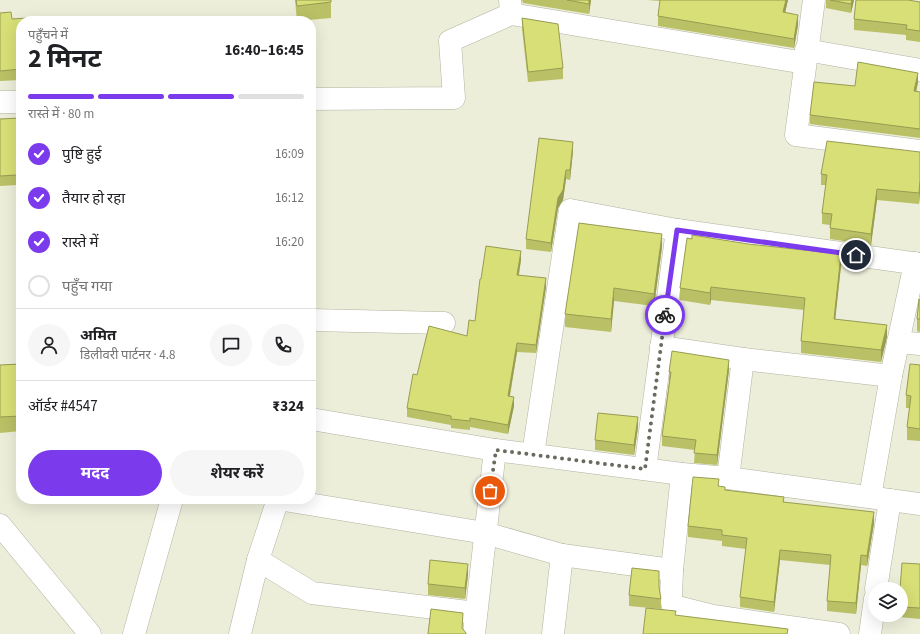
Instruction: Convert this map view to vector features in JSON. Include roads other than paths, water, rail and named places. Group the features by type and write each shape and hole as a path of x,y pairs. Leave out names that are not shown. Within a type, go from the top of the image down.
{"street":[{"path":"814,0 796,135 920,152"},
{"path":"316,99 454,98 450,41 511,7 806,56 920,70"},
{"path":"0,102 16,102"},
{"path":"533,454 570,210 677,230 918,263 891,376 880,499 876,582"},
{"path":"645,469 677,230"},
{"path":"316,320 444,323"},
{"path":"898,342 920,344"},
{"path":"661,347 743,360 891,376"},
{"path":"728,478 743,360"},
{"path":"316,420 496,450 682,474 728,478 920,504"},
{"path":"258,560 312,593 475,624 496,450"},
{"path":"682,474 672,570 671,598 673,606 712,625 839,634"},
{"path":"134,634 171,504"},
{"path":"240,634 258,560 276,504"},
{"path":"308,504 485,533 562,555 672,570"},
{"path":"0,525 90,634"},
{"path":"553,634 562,555"},
{"path":"870,634 872,622"}]}
